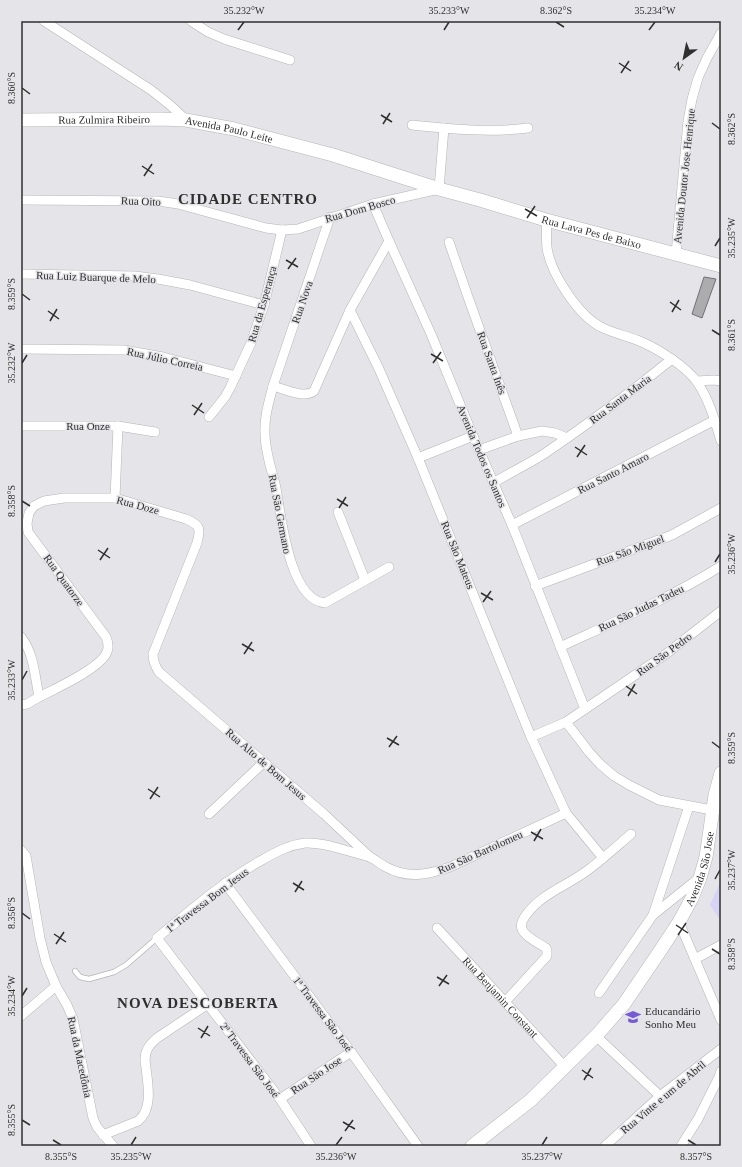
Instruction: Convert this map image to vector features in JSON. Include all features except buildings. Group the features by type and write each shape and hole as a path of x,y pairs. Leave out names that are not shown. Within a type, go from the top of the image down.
{"street":[{"name":"Avenida Paulo Leite","path":"44,21 151,90 186,120 234,129 333,155 439,189"},
{"path":"191,21 208,32 224,39 290,60"},
{"name":"Avenida Doutor Jose Henrique","path":"676,254 688,121 692,98 701,71 721,33"},
{"name":"Rua Zulmira Ribeiro","path":"21,120 186,120"},
{"path":"412,125 498,130 528,128"},
{"path":"439,189 444,128"},
{"name":"Rua Lava Pes de Baixo","path":"439,189 546,220 721,266"},
{"name":"Rua Dom Bosco","path":"282,230 298,229 373,204 439,189"},
{"name":"Rua Oito","path":"21,200 158,201 178,204 266,228 282,230"},
{"name":"Avenida Todos os Santos","path":"373,204 388,241 431,334 512,525 585,709"},
{"name":"Rua Nova","path":"273,386 330,218"},
{"path":"546,220 547,247 556,276 585,315 594,323 603,328 639,341 658,350 672,359 697,381 715,420 721,441"},
{"name":"Rua da Esperança","path":"209,417 225,398 251,343 264,304 282,230"},
{"path":"273,386 304,395 314,391 350,310 388,241"},
{"name":"Rua Santa Inês","path":"449,242 518,436"},
{"name":"Rua Luiz Buarque de Melo","path":"21,274 135,276 190,285 264,304"},
{"name":"Rua São Mateus","path":"350,310 379,369 418,458 531,737 566,813 603,858"},
{"name":"Rua Júlio Correia","path":"21,349 124,350 163,357 236,376"},
{"name":"Rua Santa Maria","path":"493,483 567,438 629,394 672,359"},
{"path":"697,381 721,381"},
{"name":"Rua São Germano","path":"273,386 267,409 265,437 286,547 295,573 309,596 325,603 388,568"},
{"name":"Rua Santo Amaro","path":"512,525 715,420"},
{"name":"Rua Onze","path":"21,426 118,426 155,432"},
{"path":"115,498 118,426"},
{"path":"479,450 518,436 542,431 554,433 567,438"},
{"path":"418,458 473,436"},
{"name":"Rua Doze","path":"34,506 44,501 64,498 115,498 186,519 198,525 200,530 198,543 153,654 153,660 159,672"},
{"name":"Rua Quatorze","path":"34,506 28,513 28,532 106,637 109,647 107,653 98,663 77,677 39,697"},
{"name":"Rua São Miguel","path":"535,586 672,535 721,508"},
{"path":"338,512 365,580"},
{"name":"Rua São Judas Tadeu","path":"560,647 649,605 704,577 721,566"},
{"name":"Rua São Pedro","path":"531,737 566,722 666,654 721,611"},
{"path":"21,637 28,648 39,697 27,704 21,705"},
{"name":"Rua Alto de Bom Jesus","path":"159,672 348,836 371,858"},
{"path":"566,722 589,752 614,776 659,800 712,810"},
{"path":"209,814 263,763"},
{"name":"Avenida São Jose","path":"472,1146 531,1100 596,1036 624,1004 660,951 679,922 692,898 700,878 706,857 714,795 721,772"},
{"path":"599,993 653,915 689,806"},
{"name":"Rua São Bartolomeu","path":"414,875 433,873 450,867 566,813"},
{"path":"505,1002 547,956 546,948 525,934 522,930 523,919 538,902 548,894 587,871 631,834"},
{"name":"1ª Travessa Bom Jesus","path":"157,938 225,883 278,851 292,846 318,844 332,846 371,858 400,874 414,875"},
{"name":"Rua da Macedônia","path":"21,850 26,856 40,938 46,962 56,986 73,1019 93,1118 97,1127 113,1146"},
{"path":"653,915 700,878"},
{"name":"1ª Travessa São José","path":"225,883 351,1052 418,1146"},
{"path":"679,922 719,1007 721,1020"},
{"name":"Rua Benjamin Constant","path":"437,928 565,1067"},
{"name":"2ª Travessa São José","path":"157,938 280,1099 311,1146"},
{"path":"695,958 721,945"},
{"path":"21,1016 56,986"},
{"path":"103,1135 138,1121 146,1114 148,1090 145,1058 147,1050 157,1038 208,1004"},
{"path":"596,1036 660,1096"},
{"name":"Rua Vinte e um de Abril","path":"605,1146 660,1096 721,1049"},
{"name":"Rua São Jose","path":"280,1099 351,1052"},
{"path":"681,1146 698,1119 721,1070"}],"lane":[{"path":"75,971 80,977 89,980 114,972 121,969 157,938"}],"shaded area":[{"path":"721,880 721,921 710,905"}],"place":[{"name":"Educandário Sonho Meu","path":"633,1017"}],"district":[{"name":"CIDADE CENTRO","path":"248,199"},
{"name":"NOVA DESCOBERTA","path":"198,1003"}]}
